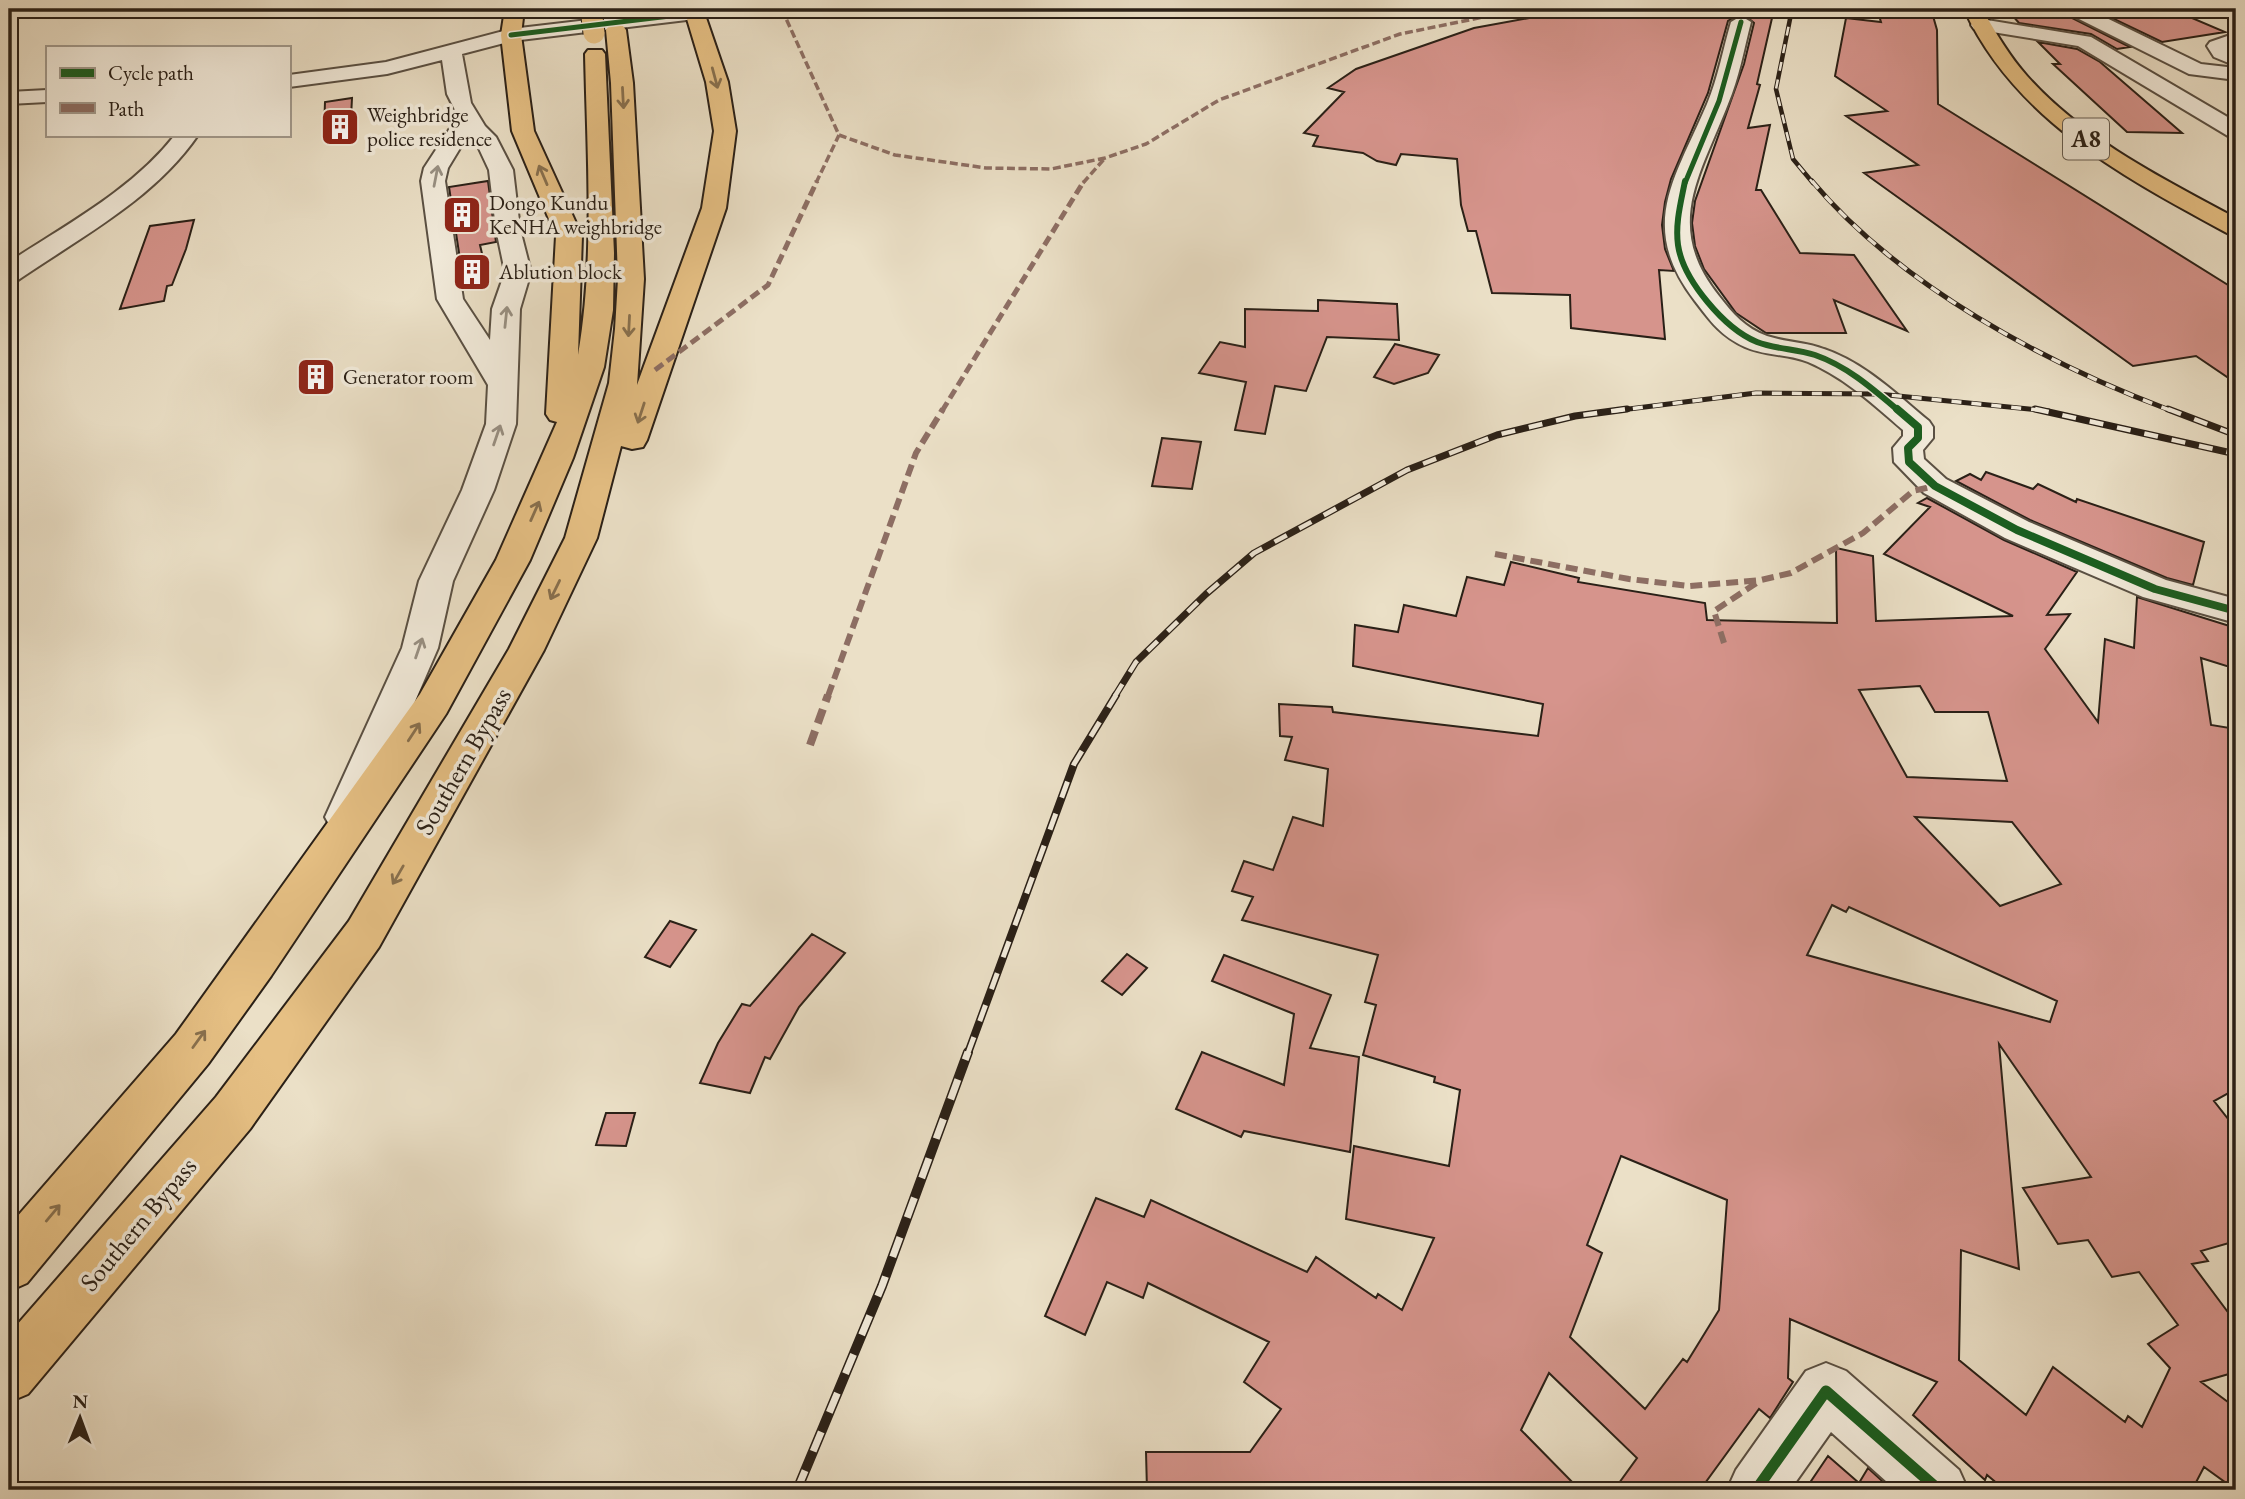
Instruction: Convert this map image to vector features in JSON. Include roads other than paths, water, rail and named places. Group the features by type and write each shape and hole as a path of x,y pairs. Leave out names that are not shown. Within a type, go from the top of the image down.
{"highway":[{"path":"513,9 510,35 523,131 569,236 558,458"},
{"path":"581,538 629,451 655,370 714,208 725,131 717,82 694,11"},
{"name":"A8","path":"1977,17 2006,65 2068,125 2131,169 2236,228"},
{"name":"Southern Bypass","path":"9,1375 233,1113 364,934 526,649 581,538 622,383 629,329 631,279 623,96 601,18"},
{"name":"Southern Bypass","path":"9,1265 192,1049 322,867 433,704 513,560 558,458 590,367 599,310 601,253 601,18"}],"street":[{"path":"2074,9 2196,70 2236,74"},
{"path":"2229,9 2236,12"},
{"path":"290,81 387,68 510,35 694,11"},
{"path":"1977,17 2084,41 2236,131"},
{"path":"1741,22 1719,101 1687,173 1677,221 1678,246 1684,264 1693,281 1728,326 1757,342 1815,355 1857,376 1918,428 1918,438 1908,449 1909,462 1935,486 1971,508 2155,589 2236,611"},
{"path":"2236,39 2217,46 2221,53 2236,60"},
{"path":"322,867 420,648 436,581 478,490 501,424 506,309 518,272 508,229 501,170 485,137 477,130 469,115 461,109 452,50"},
{"path":"9,98 46,96"},
{"path":"469,115 436,168 433,181 450,299 502,385"},
{"path":"9,274 139,186 165,163 186,136"},
{"path":"1756,1490 1826,1391 1939,1490"}],"railway":[{"path":"1792,9 1776,89 1793,159 1813,183"},
{"path":"1812,181 1847,219 1887,254 1977,317 2075,370 2172,411"},
{"path":"1613,411 1756,393 1878,394 2040,410"},
{"path":"1115,696 1136,662 1206,594 1254,553 1407,470 1497,435 1575,416 1627,409"},
{"path":"2035,409 2040,410"},
{"path":"2168,409 2236,435"},
{"path":"2040,410 2049,411"},
{"path":"2040,410 2236,454"},
{"path":"968,1053 1074,764 1116,695"},
{"path":"797,1490 882,1286 968,1052"}],"place":[{"name":"Weighbridge police residence","path":"340,127"},
{"name":"Dongo Kundu KeNHA weighbridge","path":"462,215"},
{"name":"Ablution block","path":"472,272"},
{"name":"Generator room","path":"316,377"}]}
